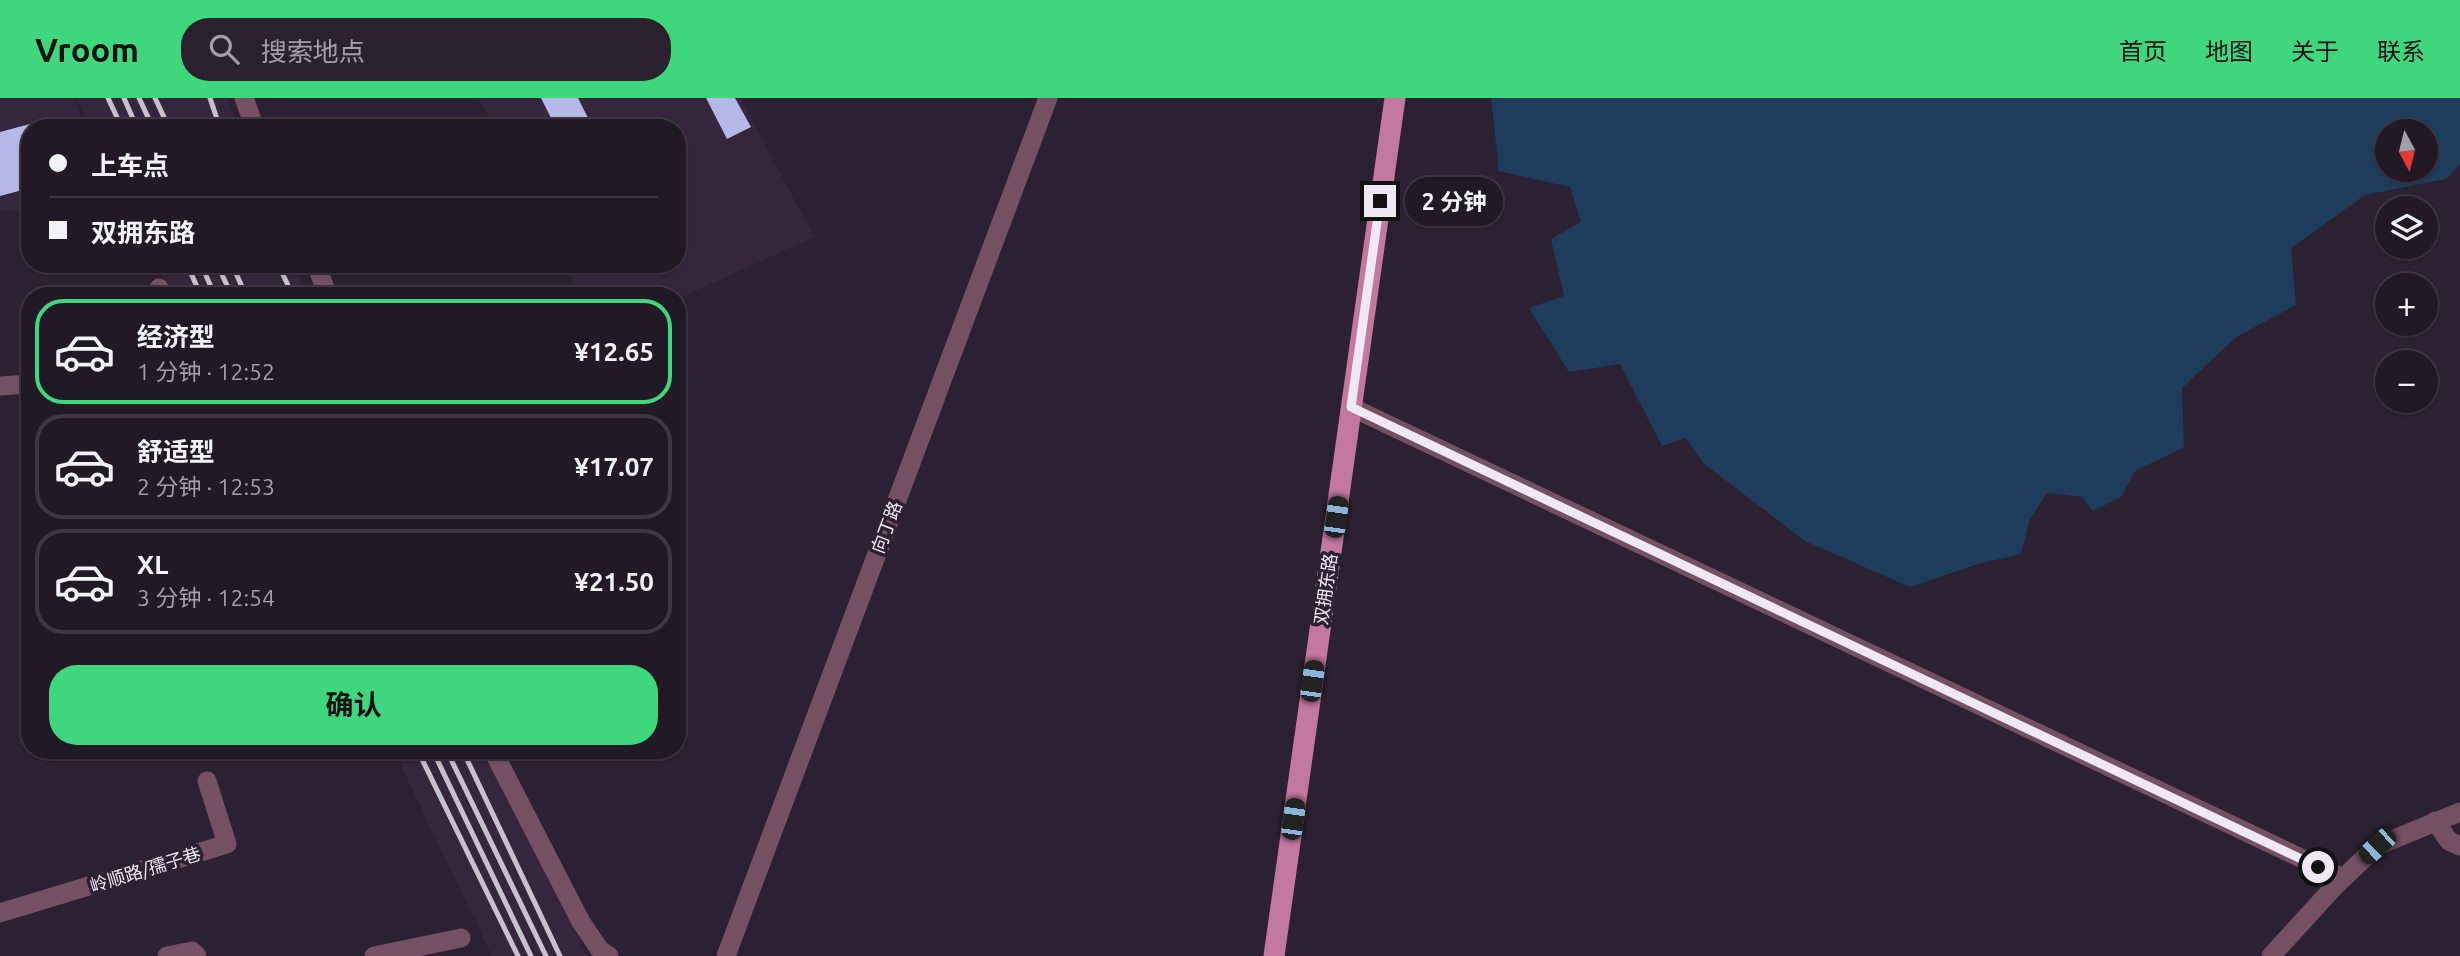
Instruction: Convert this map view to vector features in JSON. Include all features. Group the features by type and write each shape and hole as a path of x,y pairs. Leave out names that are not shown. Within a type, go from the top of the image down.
{"main road":[{"name":"双拥东路","path":"1273,956 1395,98"}],"street":[{"path":"244,98 252,119"},
{"name":"向丁路","path":"728,955 1048,98"},
{"path":"0,386 21,385"},
{"path":"1351,407 2343,878"},
{"path":"496,759 581,922 600,950 609,956"},
{"name":"岭顺路/孺子巷","path":"0,914 228,844 207,781"},
{"path":"2271,956 2343,878 2377,846 2460,811"},
{"path":"2435,821 2449,841 2460,846"},
{"path":"374,956 461,938"},
{"path":"167,956 192,951 197,956"}],"shaded area":[{"path":"0,98 73,98 83,119 21,119 21,210 0,211"},
{"path":"76,98 228,98 235,119 86,119"},
{"path":"479,98 740,98 814,237 686,295 686,287 576,287 570,273 686,273 686,119 490,119"},
{"path":"160,273 298,273 304,287 166,287"},
{"path":"398,759 492,759 587,956 492,956"}],"water":[{"path":"1491,98 2460,98 2460,164 2446,179 2438,181 2438,119 2375,119 2375,182 2431,182 2365,195 2291,248 2296,305 2236,337 2182,388 2184,447 2135,471 2121,497 2093,511 2082,497 2047,493 2030,519 2021,554 1978,564 1910,587 1805,541 1703,463 1686,438 1662,446 1620,364 1569,372 1529,308 1564,296 1551,239 1581,222 1570,187 1499,171"}],"building":[{"path":"541,98 578,98 588,119 552,119"},
{"path":"706,98 735,98 751,127 727,139"},
{"path":"21,126 21,190 0,196 0,132"}],"railway":[{"path":"108,98 118,119"},
{"path":"124,98 133,119"},
{"path":"139,98 149,119"},
{"path":"155,98 165,119"},
{"path":"210,98 217,119"},
{"path":"191,273 197,287"},
{"path":"205,273 211,287"},
{"path":"221,273 228,287"},
{"path":"236,273 242,287"},
{"path":"282,273 289,287"},
{"path":"422,759 518,956"},
{"path":"437,759 531,956"},
{"path":"451,759 546,956"},
{"path":"467,759 560,956"}],"route":[{"path":"1380,201 1351,407 2318,867"}]}
